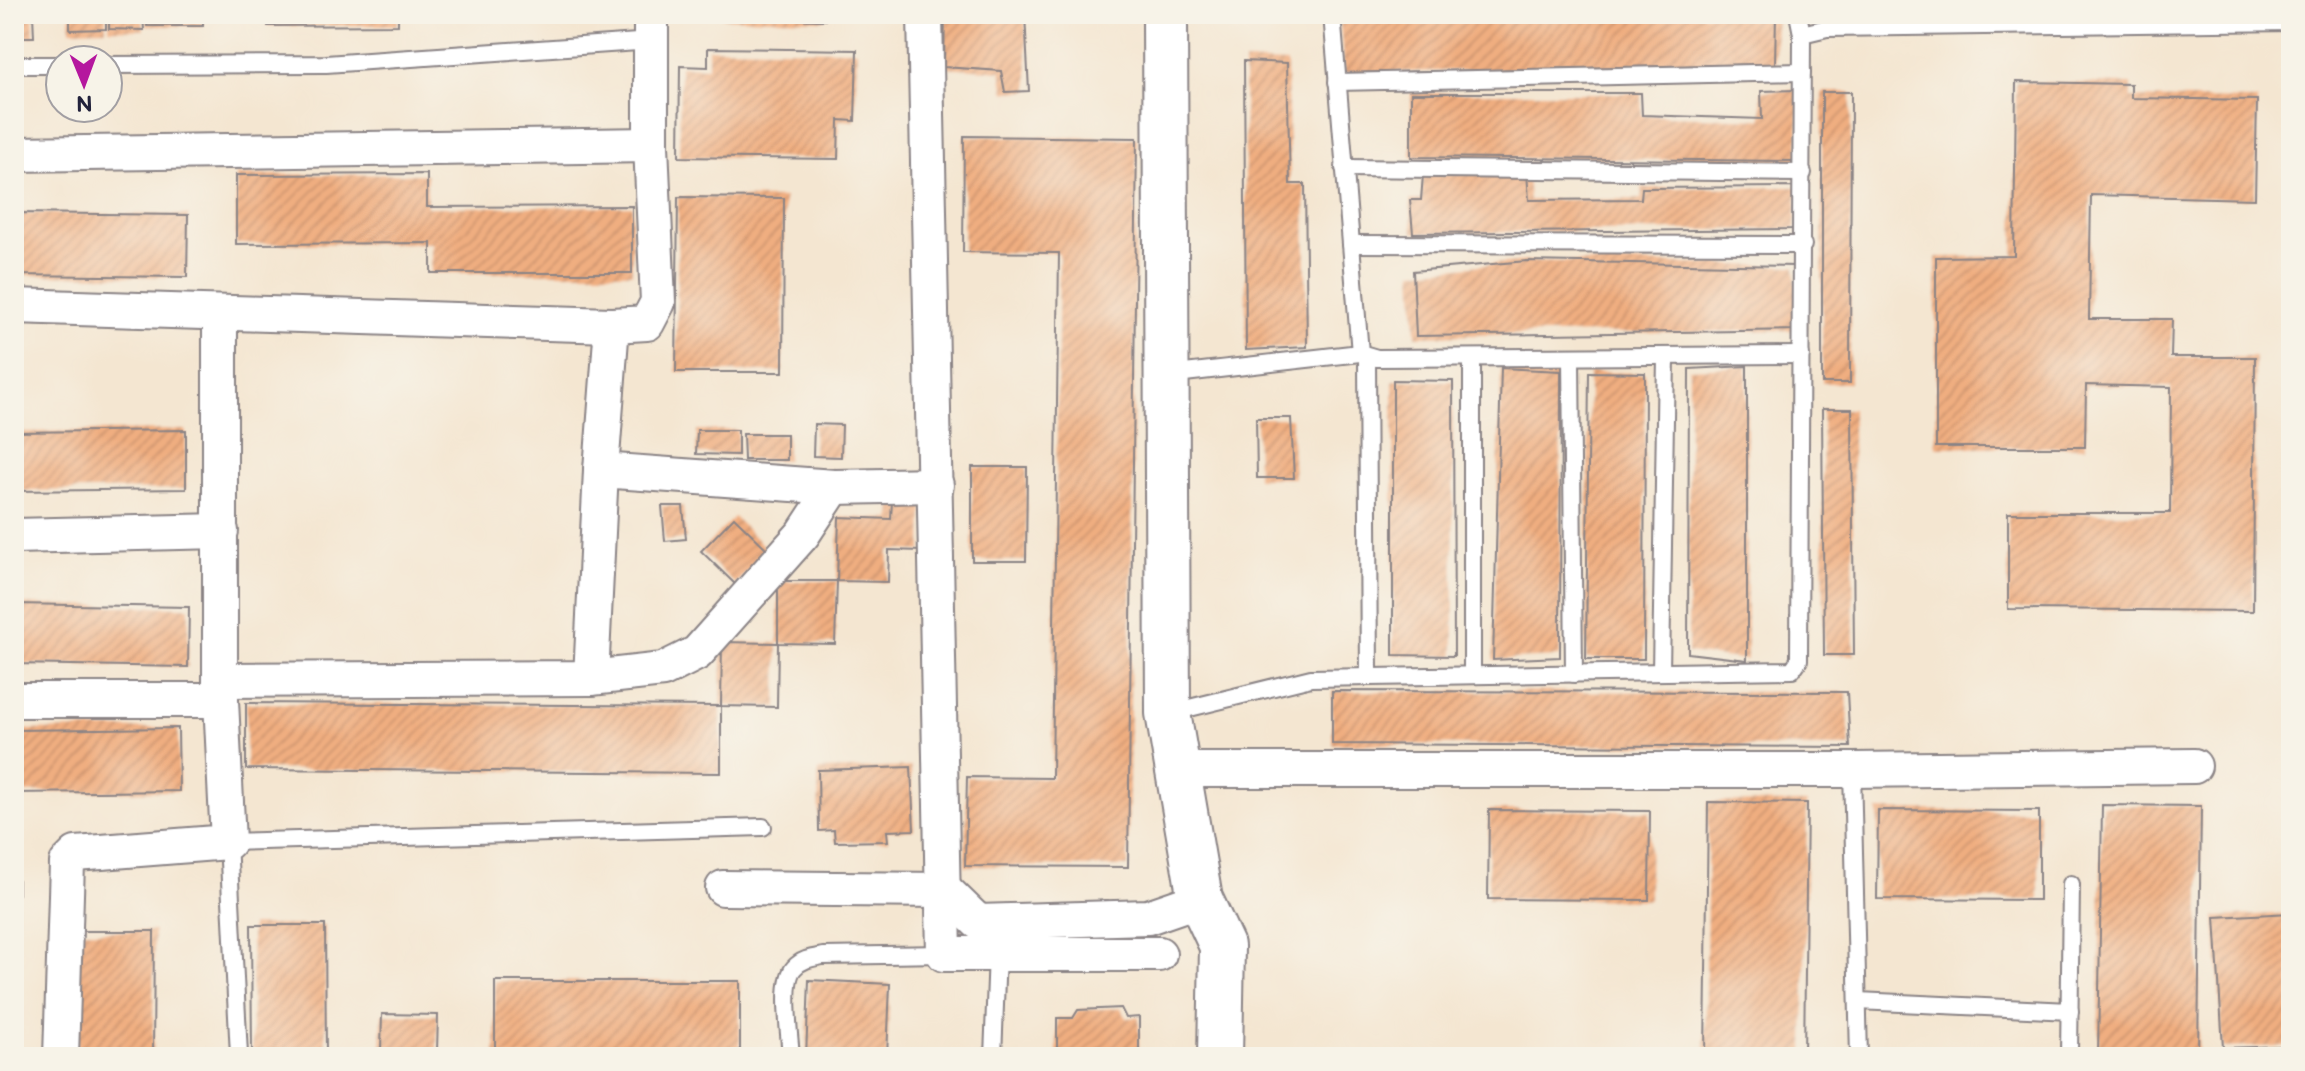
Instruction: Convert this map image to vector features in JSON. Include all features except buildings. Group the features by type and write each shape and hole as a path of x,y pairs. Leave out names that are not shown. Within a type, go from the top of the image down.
{"street":[{"path":"925,14 944,954 1159,954"},
{"path":"1165,14 1168,713 1200,899 1222,946 1220,1057"},
{"path":"14,306 220,315 612,325 647,323 658,302 651,145 652,27"},
{"path":"14,154 651,145"},
{"path":"61,1057 67,863 76,854 228,842 220,690 220,315"},
{"path":"591,678 612,325"},
{"path":"601,470 834,487 936,485"},
{"path":"14,700 591,678 663,670 697,653 803,534 834,487"},
{"path":"14,536 221,531"},
{"path":"1178,770 1852,770 2194,766"},
{"path":"723,888 945,890 978,922 1148,917 1200,899"}],"lane":[{"path":"1332,14 1351,244 1364,355 1369,677"},
{"path":"1168,713 1311,678 1792,670 1797,666 1803,245 1802,34 1798,14"},
{"path":"1802,34 1827,28 2291,22"},
{"path":"124,65 326,64 652,27"},
{"path":"14,65 44,65"},
{"path":"1337,82 1802,72"},
{"path":"1344,168 1803,173"},
{"path":"1351,244 1803,245"},
{"path":"1166,375 1364,355 1472,358 1801,355"},
{"path":"1661,672 1666,356"},
{"path":"1571,357 1574,674"},
{"path":"1472,358 1472,675"},
{"path":"1852,770 1859,1057"},
{"path":"239,1055 228,842 763,827"},
{"path":"2069,1057 2071,884"},
{"path":"993,1057 997,953"},
{"path":"791,1057 788,986 791,970 803,960 823,956 944,954"},
{"path":"1858,1001 2070,1011"}]}
